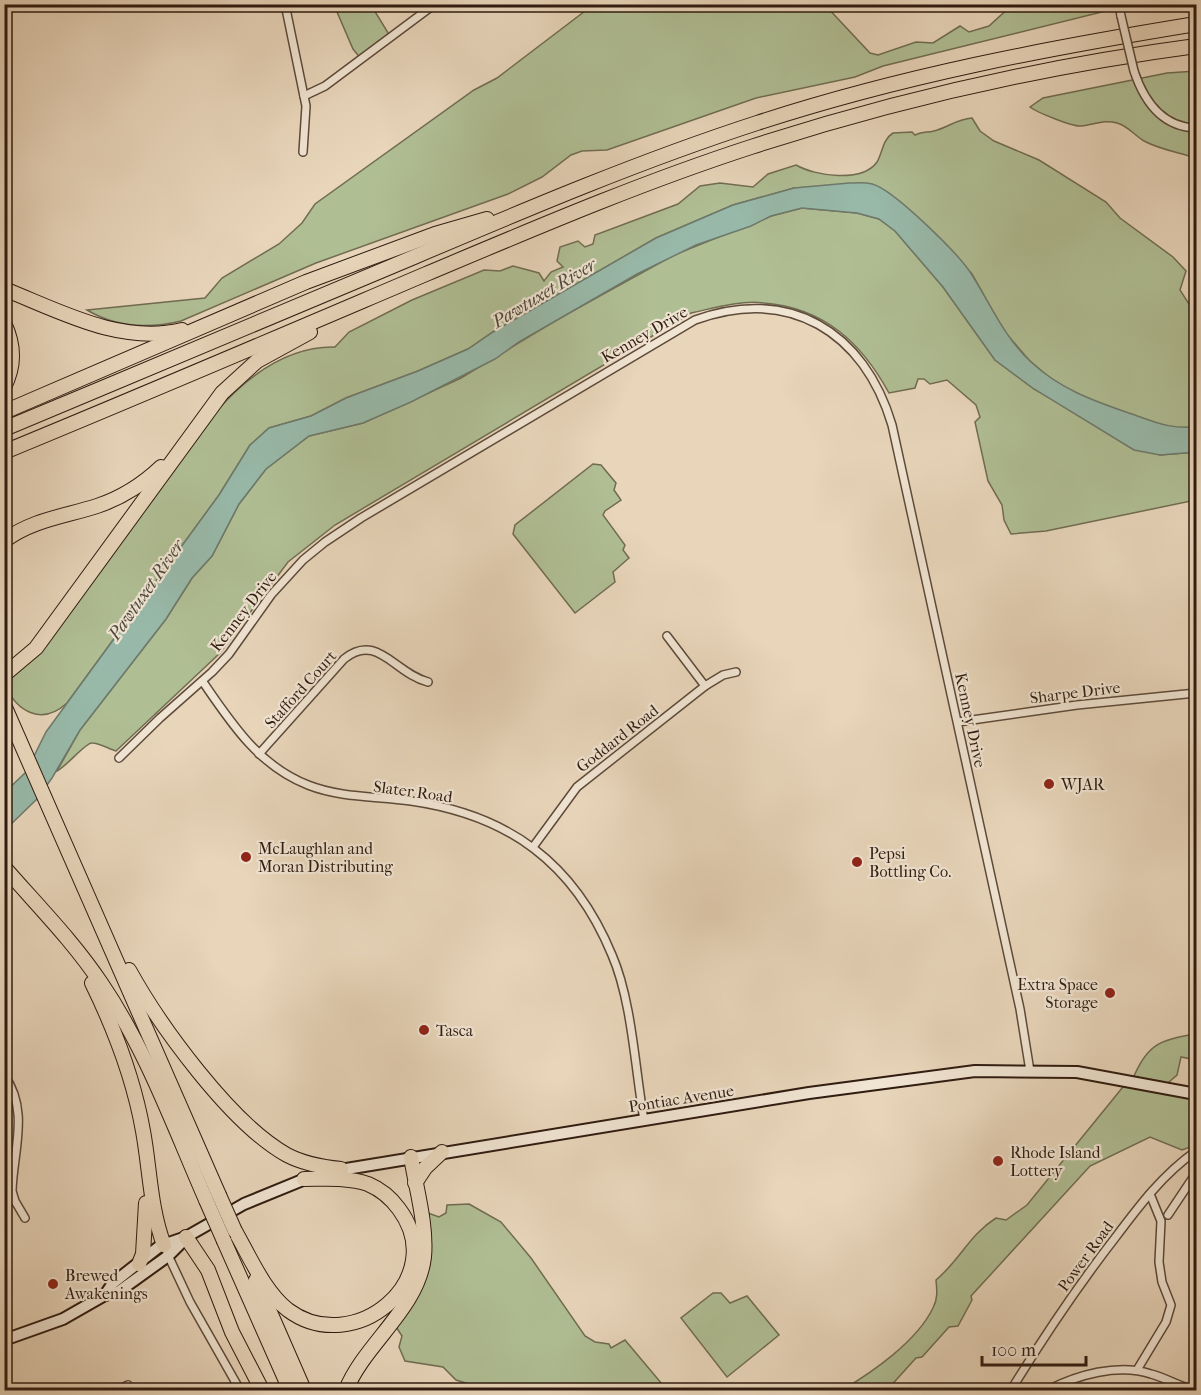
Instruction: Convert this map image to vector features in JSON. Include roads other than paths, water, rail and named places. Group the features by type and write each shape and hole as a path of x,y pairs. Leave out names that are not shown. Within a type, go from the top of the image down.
{"highway":[{"path":"4,429 521,211 671,152 830,101 1028,52 1197,24"},
{"path":"4,452 612,196 796,133 991,82 1099,60 1197,46"},
{"path":"4,412 229,314 435,234 521,211"},
{"path":"4,289 92,324 127,333 170,333 229,314"},
{"path":"4,541 23,528 100,505 135,488 163,465 230,385 257,361 384,292"},
{"path":"4,322 12,353 10,373 4,387"},
{"path":"4,675 36,648 201,421"},
{"path":"4,705 75,867 229,1236 290,1390"},
{"path":"4,867 69,942 100,982 133,1037 212,1197"},
{"path":"75,867 141,991 174,1039 206,1079 238,1114 279,1150 308,1163 341,1169"},
{"path":"69,942 97,993 118,1043 140,1116 154,1216 166,1250"},
{"path":"415,1183 425,1168 442,1152"},
{"path":"346,1390 356,1369 406,1300 419,1278 424,1242 411,1157"},
{"path":"139,1264 144,1250 147,1162"},
{"path":"229,1236 273,1294 296,1315 310,1321 335,1325 359,1321 381,1311 398,1295 411,1268 413,1243 406,1220 386,1196 366,1184 304,1179"},
{"path":"229,1236 304,1390"},
{"path":"186,1238 208,1270 232,1332 262,1390"}],"main road":[{"name":"Pontiac Avenue","path":"105,1295 113,1283 139,1264 234,1209 304,1179 341,1169 943,1074 990,1070 1077,1072 1197,1095"},
{"name":"Pontiac Avenue","path":"4,1340 63,1319 105,1295 121,1290 166,1250"}],"street":[{"path":"285,4 306,106 303,152"},
{"path":"304,96 340,76 435,4"},
{"path":"1119,4 1134,71 1141,91 1156,111 1175,124 1197,128"},
{"name":"Kenney Drive","path":"119,758 160,718 203,682 229,654 286,577 336,534 694,320 724,311 757,308 799,316 835,335 861,360 878,386 894,431 958,722 997,914 1020,1009 1030,1071"},
{"path":"667,636 705,686"},
{"name":"Stafford Court","path":"259,754 344,658 359,650 377,651 410,676 429,682"},
{"name":"Goddard Road","path":"533,847 577,787 705,686 723,675 736,672"},
{"name":"Slater Road","path":"203,682 239,733 259,754 308,785 354,796 409,800 462,812 498,825 533,847 580,893 595,916 613,957 623,994 644,1120"},
{"name":"Sharpe Drive","path":"958,722 1156,696 1197,693"},
{"path":"4,1076 13,1090 19,1113 12,1191 15,1202 25,1218"},
{"name":"Power Road","path":"1011,1390 1082,1280 1150,1194 1174,1168 1197,1151"},
{"path":"1168,1215 1197,1173"},
{"path":"1137,1370 1166,1322 1171,1305 1160,1275 1161,1221 1150,1194"},
{"path":"166,1250 196,1314 240,1390"},
{"path":"1048,1390 1091,1375 1116,1370 1137,1370 1185,1389 1194,1390"},
{"path":"118,1390 128,1385"}],"place":[{"name":"WJAR","path":"1049,784"},
{"name":"McLaughlan and Moran Distributing","path":"246,857"},
{"name":"Pepsi Bottling Co.","path":"857,862"},
{"name":"Extra Space Storage","path":"1110,993"},
{"name":"Tasca","path":"424,1030"},
{"name":"Rhode Island Lottery","path":"998,1161"},
{"name":"Brewed Awakenings","path":"53,1284"}],"water label":[{"name":"Pawtuxet River","path":"544,293"},
{"name":"Pawtuxet River","path":"146,590"}]}
